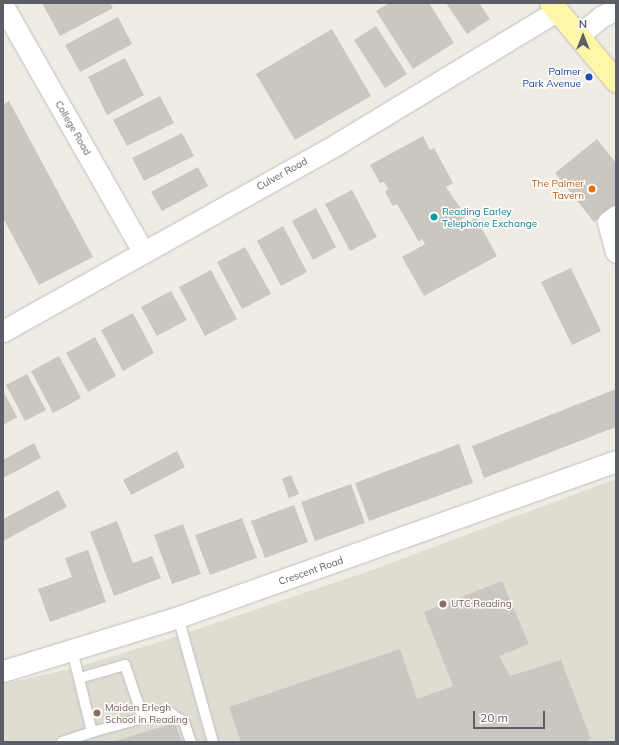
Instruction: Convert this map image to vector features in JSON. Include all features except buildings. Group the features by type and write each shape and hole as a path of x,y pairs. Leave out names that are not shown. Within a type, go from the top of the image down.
{"main road":[{"path":"554,7 616,81"}],"street":[{"name":"College Road","path":"3,6 142,250"},
{"name":"Culver Road","path":"3,331 142,250 337,144 554,7"},
{"path":"578,36 601,17 616,9"},
{"path":"616,216 608,222 616,252"},
{"name":"Crescent Road","path":"3,671 178,617 616,461"}],"lane":[{"path":"178,617 213,742"},
{"path":"72,650 92,732"},
{"path":"80,678 125,665 143,718"},
{"path":"62,742 92,732 169,712 184,722 191,742"}],"shaded area":[{"name":"UTC Reading","path":"616,479 616,742 3,742 3,684 78,667 165,640 375,569"}],"place":[{"name":"Palmer Park Avenue","path":"589,77"},
{"name":"The Palmer Tavern","path":"592,189"},
{"name":"Reading Earley Telephone Exchange","path":"434,217"},
{"name":"UTC Reading","path":"443,604"},
{"name":"Maiden Erlegh School in Reading","path":"97,713"}]}
